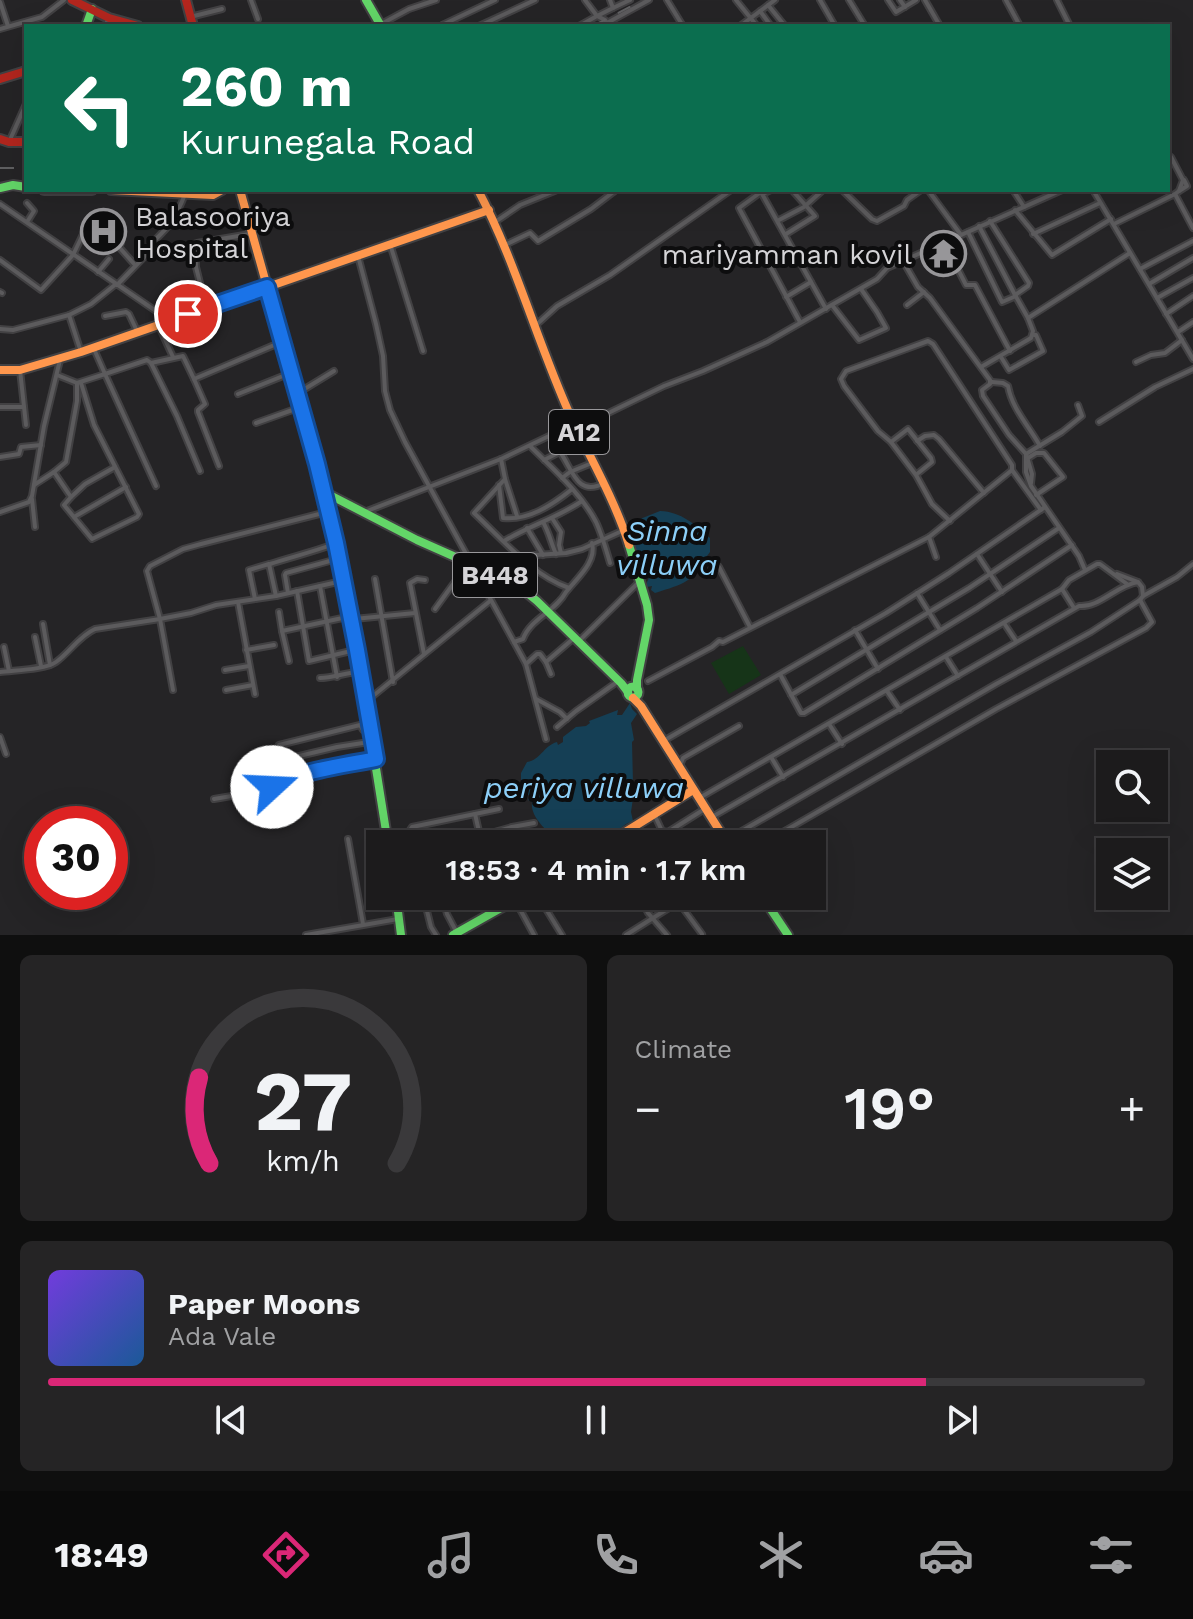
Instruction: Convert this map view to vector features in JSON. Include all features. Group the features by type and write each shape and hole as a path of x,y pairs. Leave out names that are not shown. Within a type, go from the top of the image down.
{"main road":[{"path":"73,0 92,9 107,22 125,24"},
{"path":"186,0 192,22"},
{"path":"366,0 378,24"},
{"path":"87,24 92,9"},
{"path":"0,79 24,72"},
{"path":"4,141 24,142"},
{"path":"0,188 24,187"},
{"path":"148,192 213,195 218,192"},
{"path":"241,192 340,559 386,830"},
{"name":"A12","path":"479,192 505,245 573,420 624,530 640,581 649,620 630,688 719,830"},
{"path":"0,370 20,370 81,352 489,210"},
{"name":"B448","path":"325,496 526,591 630,688"},
{"path":"628,830 696,794"},
{"path":"398,910 401,935"},
{"path":"455,934 498,910"},
{"path":"771,910 788,935"}],"street":[{"path":"0,29 42,17 64,0"},
{"path":"251,0 258,19"},
{"path":"380,24 436,0"},
{"path":"483,24 535,0"},
{"path":"585,0 607,23 649,0"},
{"path":"610,0 613,8"},
{"path":"583,24 630,0"},
{"path":"667,0 682,24"},
{"path":"736,0 756,24"},
{"path":"743,24 775,0"},
{"path":"820,0 834,24"},
{"path":"849,0 864,24"},
{"path":"888,0 896,12 916,0"},
{"path":"900,0 905,7"},
{"path":"925,0 939,24"},
{"path":"1006,0 1019,24"},
{"path":"1057,0 1069,24"},
{"path":"444,24 492,1"},
{"path":"0,2 8,27"},
{"path":"768,5 783,24"},
{"path":"192,22 222,9"},
{"path":"760,11 770,24"},
{"path":"4,141 24,107"},
{"path":"1015,210 1052,255 1112,222 1190,187 1170,156"},
{"path":"1177,192 1183,180"},
{"path":"530,192 533,199"},
{"path":"495,222 520,205 552,192"},
{"path":"505,245 530,233 538,241 613,192"},
{"path":"536,325 557,306 610,275 728,192"},
{"path":"800,322 739,208 761,192 826,309"},
{"path":"786,235 815,216 794,192"},
{"path":"778,221 806,205 821,192"},
{"path":"844,192 877,221 904,206 918,192"},
{"path":"929,192 961,235"},
{"path":"1014,192 1024,207"},
{"path":"1038,192 1042,198"},
{"path":"365,514 530,446 589,413 600,417 767,342 861,289 880,277 887,268 1052,192"},
{"path":"1094,192 1193,359"},
{"path":"1163,192 1165,198"},
{"path":"1177,192 1193,228"},
{"path":"0,329 13,330 69,315 91,304 147,254 146,250 180,209 185,194"},
{"path":"1033,234 1101,202"},
{"path":"27,203 34,211 27,222"},
{"path":"0,204 169,320"},
{"path":"968,232 1002,302 1005,302 1029,283 990,221"},
{"path":"979,226 1043,351 1009,370 1001,356"},
{"path":"0,260 41,290 73,255 86,228"},
{"path":"147,254 152,256 195,244 252,234"},
{"path":"1140,269 1193,241"},
{"path":"944,242 966,285 975,285 1010,351"},
{"path":"121,243 119,247 135,265"},
{"path":"195,244 196,267 206,307"},
{"path":"390,244 423,351"},
{"path":"1028,318 1130,253"},
{"path":"358,256 383,356 385,391 390,410 526,664 546,739"},
{"path":"1149,284 1193,258"},
{"path":"98,272 109,259"},
{"path":"903,260 918,287 991,382"},
{"path":"1157,298 1193,278"},
{"path":"786,297 811,282"},
{"path":"832,305 859,340 886,328 861,289"},
{"path":"907,305 924,292"},
{"path":"1166,314 1193,296"},
{"path":"105,316 126,312 137,331"},
{"path":"69,315 81,352"},
{"path":"1178,332 1193,322"},
{"path":"158,324 173,357"},
{"path":"981,367 1034,335"},
{"path":"1136,362 1165,353 1182,340"},
{"path":"950,521 929,500 916,475 844,386 841,376 846,371 928,341 933,344 1012,465 1012,470 1072,545 1086,571"},
{"path":"194,379 282,342"},
{"path":"93,347 156,486"},
{"path":"151,363 183,356 205,404 198,412 219,466"},
{"path":"35,527 32,496 60,358"},
{"path":"57,375 79,383 147,360 177,416 200,471"},
{"path":"1099,422 1155,387 1193,369"},
{"path":"20,370 26,425"},
{"path":"296,394 334,371"},
{"path":"238,394 290,373"},
{"path":"1040,446 1009,395 1008,386 991,382 982,390 1009,435 1027,456 1026,472 1043,508"},
{"path":"79,383 94,425 139,514 92,539 64,505 85,484 115,467"},
{"path":"34,485 66,462 79,383"},
{"path":"1027,456 1082,416 1078,405"},
{"path":"0,407 24,407"},
{"path":"256,423 300,407"},
{"path":"891,442 908,429 931,458 932,462 916,475"},
{"path":"917,441 934,435 984,493"},
{"path":"923,448 930,436"},
{"path":"0,457 19,454 23,446 41,445"},
{"path":"530,446 572,489 591,514 603,538 610,563"},
{"path":"544,460 560,452 570,472 582,484 597,487 604,483"},
{"path":"1027,456 1044,453 1063,477 1036,495"},
{"path":"501,459 517,516"},
{"path":"562,478 594,462"},
{"path":"648,681 719,641 723,642 929,537 1012,470"},
{"path":"54,472 71,497"},
{"path":"505,479 474,513 552,582 569,588"},
{"path":"499,485 503,518 521,518 544,508 572,489"},
{"path":"74,517 126,487"},
{"path":"0,512 29,502 32,496"},
{"path":"504,541 582,501"},
{"path":"663,742 917,593 1043,508"},
{"path":"173,690 160,619 147,571 150,566 183,549 328,512"},
{"path":"552,518 561,532 559,554"},
{"path":"543,522 559,554"},
{"path":"527,528 543,555"},
{"path":"791,695 990,574 1059,528"},
{"path":"505,579 523,558 582,549 624,530"},
{"path":"561,536 571,533"},
{"path":"929,537 936,557"},
{"path":"255,599 249,570 336,543"},
{"path":"513,642 523,639 526,631 565,596 594,554 592,543"},
{"path":"780,674 801,713 804,713 1002,592 1072,545"},
{"path":"977,554 1002,592"},
{"path":"288,593 286,573 340,559"},
{"path":"269,564 276,596"},
{"path":"435,609 470,564"},
{"path":"696,794 771,757 887,691 1100,564 1127,584"},
{"path":"745,830 1091,632 1193,564"},
{"path":"719,567 750,627"},
{"path":"786,830 996,709 1146,628 1152,622 1141,598 1142,587 1131,578 1111,572"},
{"path":"375,579 393,682"},
{"path":"424,654 410,583 417,579 425,580"},
{"path":"0,672 50,666 92,630 191,613 216,605 276,596 344,580"},
{"path":"546,662 576,640 640,581"},
{"path":"711,818 1074,608 1087,607 1127,584 1138,582"},
{"path":"320,586 337,677"},
{"path":"1062,589 1074,608"},
{"path":"297,591 309,661 357,650"},
{"path":"917,593 940,630"},
{"path":"366,702 490,601"},
{"path":"238,602 255,694"},
{"path":"279,612 289,661"},
{"path":"282,631 351,618 382,618 415,613"},
{"path":"1004,623 1016,642"},
{"path":"43,624 50,666"},
{"path":"855,630 878,669"},
{"path":"35,637 42,667"},
{"path":"246,650 274,645"},
{"path":"4,647 9,671"},
{"path":"526,664 540,654 551,674"},
{"path":"946,657 958,676"},
{"path":"225,670 249,666"},
{"path":"320,678 361,672"},
{"path":"226,690 253,685"},
{"path":"557,727 612,687 630,688"},
{"path":"887,691 900,710"},
{"path":"535,699 567,719"},
{"path":"829,724 842,744"},
{"path":"279,745 360,725 363,730 371,731"},
{"path":"679,768 683,758 739,726"},
{"path":"0,737 6,754"},
{"path":"270,763 373,742"},
{"path":"771,757 783,777"},
{"path":"214,799 255,792 318,771 376,759"},
{"path":"250,770 262,782 278,783"},
{"path":"410,830 412,827 499,809"},
{"path":"671,830 705,809"},
{"path":"475,814 479,830"},
{"path":"654,814 662,830"},
{"path":"501,830 534,823"},
{"path":"348,839 363,924"},
{"path":"306,935 363,924 406,910"},
{"path":"427,910 436,935"},
{"path":"446,910 455,934"},
{"path":"524,910 534,935"},
{"path":"547,910 562,935"},
{"path":"647,910 667,935"},
{"path":"626,935 665,910"},
{"path":"684,910 702,934"}],"green space":[{"path":"743,646 761,675 729,694 711,663"}],"water":[{"name":"Sinna villuwa","path":"660,511 681,516 699,528 710,538 710,552 701,560 696,574 690,579 655,593 651,590 652,586 647,587 649,578 642,577 626,531 640,519"},
{"name":"periya villuwa","path":"630,703 637,714 631,723 635,785 631,812 633,821 618,830 547,830 536,817 532,802 528,800 527,788 521,783 521,773 527,762 536,759 552,744 563,742 563,737 576,727 586,726 589,721 618,710 617,715 622,715"}],"railway":[{"path":"597,24 643,0"},
{"path":"0,168 24,168"}],"traffic: fast":[{"path":"366,0 380,24"},
{"path":"87,24 92,9"},
{"path":"0,188 24,187"},
{"path":"322,483 350,618 386,830"},
{"path":"324,492 417,540 521,588 628,692"},
{"path":"629,545 649,620 637,689"},
{"path":"633,687 638,692 633,697 628,692 633,687"},
{"path":"398,910 401,935"},
{"path":"453,935 497,910"},
{"path":"771,910 788,935"}],"traffic: slow":[{"path":"152,192 213,195 218,192"},
{"path":"241,192 322,483"},
{"path":"479,192 504,245 559,389 610,496 629,545"},
{"path":"0,370 20,370 81,352 489,210"},
{"path":"633,698 719,830"},
{"path":"629,830 693,790"}],"traffic: jam":[{"path":"72,0 109,18 131,24"},
{"path":"186,0 192,24"},
{"path":"0,79 24,72"},
{"path":"0,139 24,142"}],"place":[{"name":"Balasooriya Hospital","path":"104,232"},
{"name":"mariyamman kovil","path":"943,254"}],"route":[{"path":"188,314 267,287 319,474 340,559 357,650 376,759 301,776 272,787"}]}
